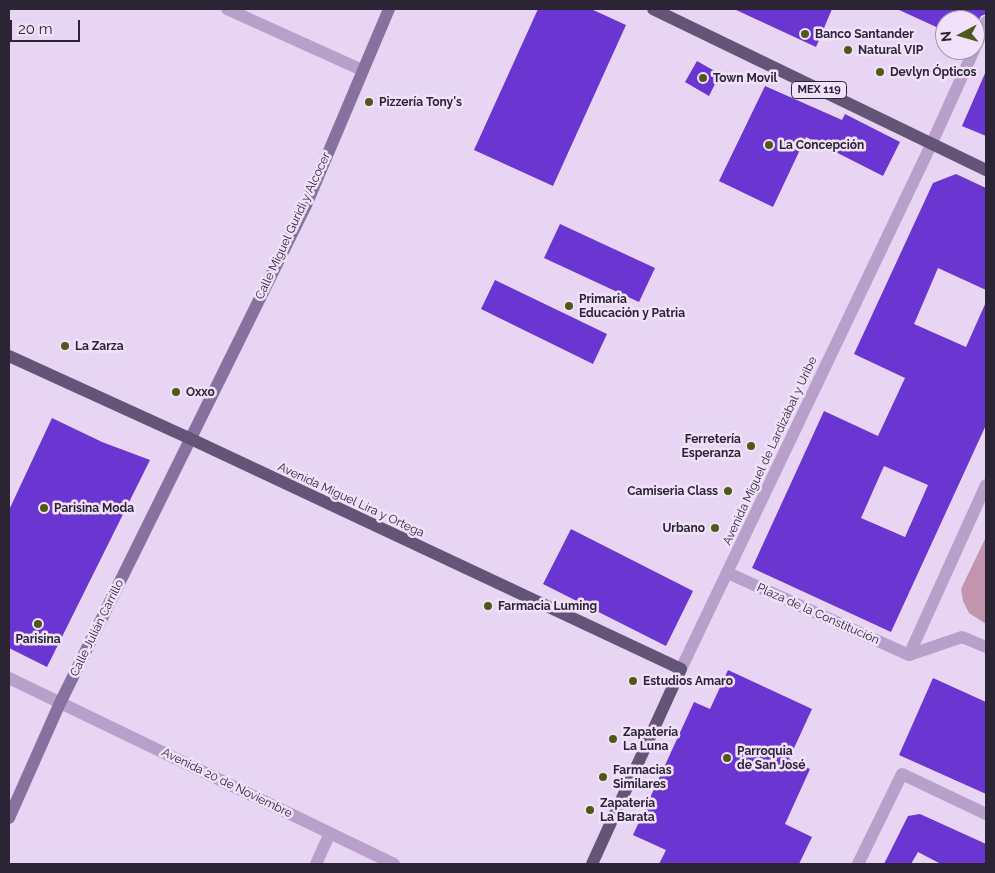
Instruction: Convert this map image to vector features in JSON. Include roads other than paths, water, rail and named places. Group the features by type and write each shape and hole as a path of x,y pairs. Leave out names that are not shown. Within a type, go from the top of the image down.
{"main road":[{"name":"Calle Miguel Guridi y Alcocer","path":"191,439 307,203 389,9"},
{"name":"MEX 119","path":"653,9 986,170"},
{"name":"Avenida Miguel Lira y Ortega","path":"9,356 191,439 681,669"},
{"name":"Calle Julián Carrillo","path":"9,818 60,703 191,439"},
{"name":"Avenida Miguel de Lardizábal y Uribe","path":"592,864 681,669"}],"street":[{"path":"227,9 362,70"},
{"name":"Avenida Miguel de Lardizábal y Uribe","path":"681,669 931,145 969,60"},
{"path":"909,655 986,485"},
{"name":"Plaza de la Constitución","path":"728,572 909,655"},
{"path":"909,655 962,637 986,647"},
{"name":"Avenida 20 de Noviembre","path":"9,678 394,864"},
{"path":"858,864 902,774 986,814"},
{"path":"316,864 330,832"}],"place":[{"name":"Banco Santander","path":"805,34"},
{"name":"Natural VIP","path":"848,50"},
{"name":"Devlyn Ópticos","path":"880,72"},
{"name":"Town Movil","path":"703,78"},
{"name":"Pizzería Tony's","path":"369,102"},
{"name":"La Concepción","path":"769,145"},
{"name":"Primaria Educación y Patria","path":"569,306"},
{"name":"La Zarza","path":"65,346"},
{"name":"Oxxo","path":"176,392"},
{"name":"Ferretería Esperanza","path":"751,446"},
{"name":"Camiseria Class","path":"728,491"},
{"name":"Parisina Moda","path":"44,508"},
{"name":"Urbano","path":"715,528"},
{"name":"Farmacia Luming","path":"488,606"},
{"name":"Parisina","path":"38,624"},
{"name":"Estudios Amaro","path":"633,681"},
{"name":"Zapatería La Luna","path":"613,739"},
{"name":"Parroquia de San José","path":"727,758"},
{"name":"Farmacias Similares","path":"603,777"},
{"name":"Zapatería La Barata","path":"590,810"}]}
